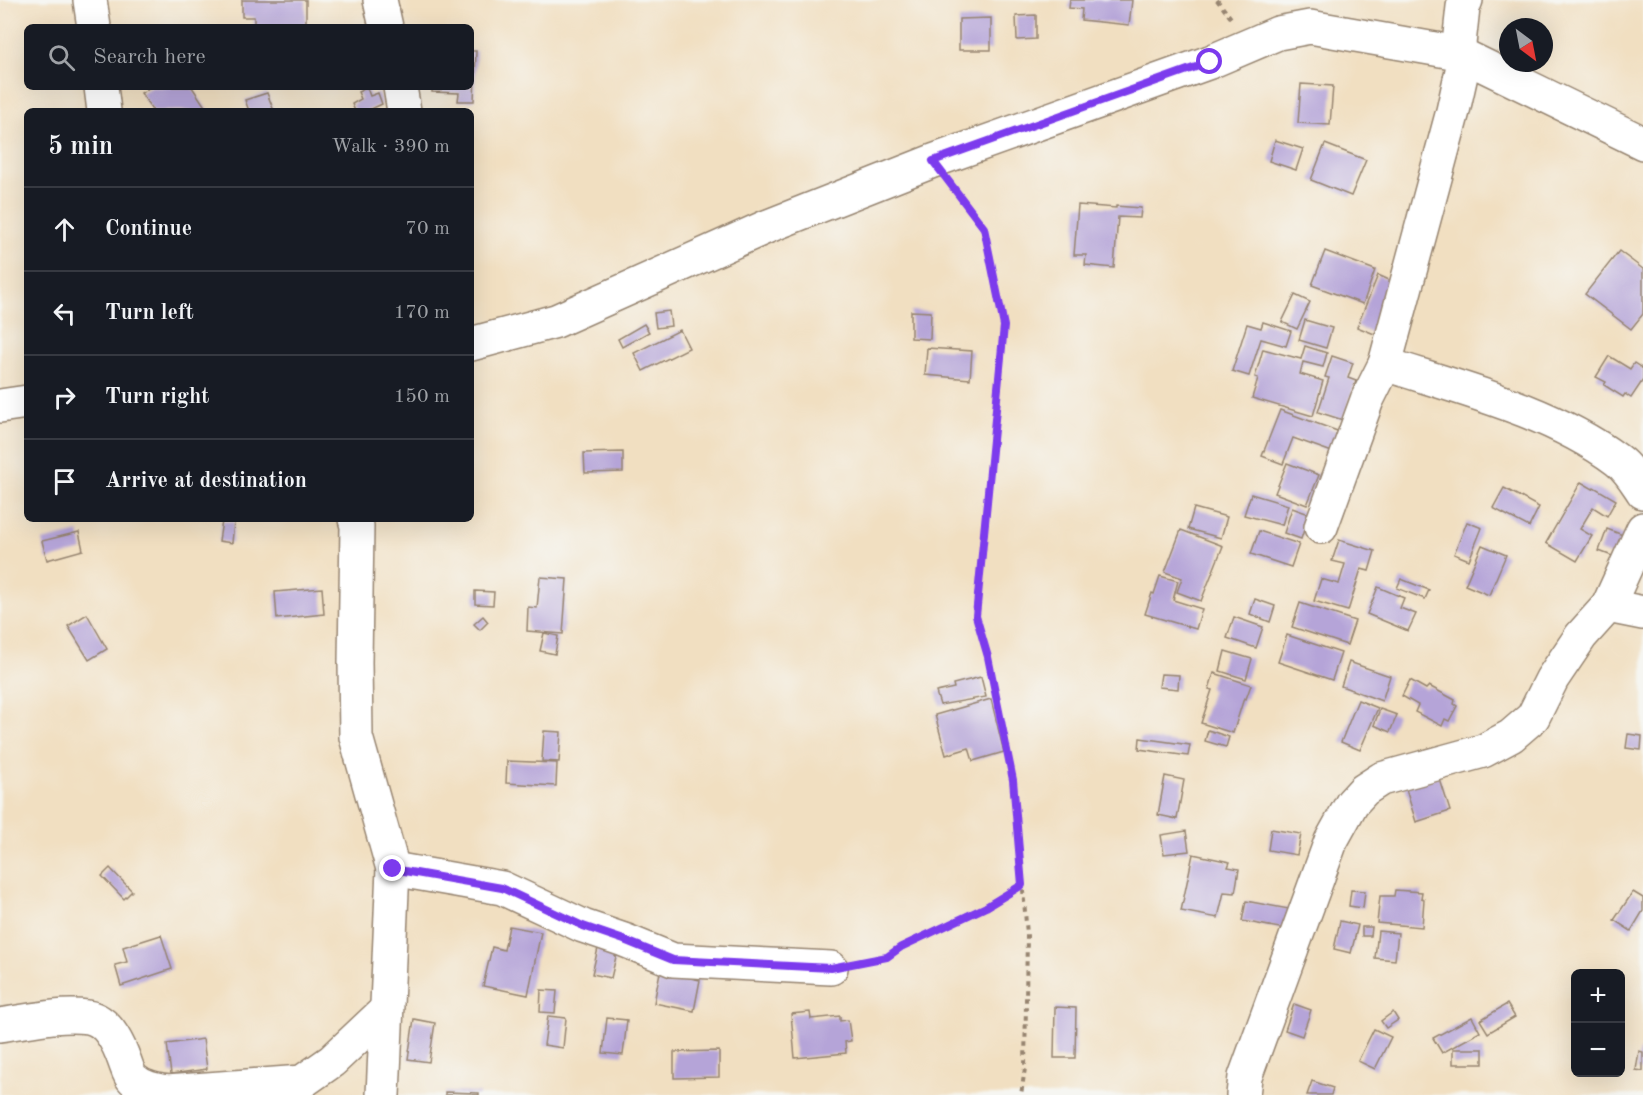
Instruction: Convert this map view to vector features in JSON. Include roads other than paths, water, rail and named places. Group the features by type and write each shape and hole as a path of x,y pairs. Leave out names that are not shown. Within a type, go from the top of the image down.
{"street":[{"path":"90,0 94,24"},
{"path":"380,0 385,24"},
{"path":"1321,526 1367,400 1385,364 1453,111 1461,55 1463,7 1466,0"},
{"path":"474,343 556,321 766,227 933,161 1210,62 1278,33 1310,27 1461,55 1643,143"},
{"path":"101,90 104,108"},
{"path":"400,90 404,108"},
{"path":"1385,364 1522,409 1557,425 1618,461 1630,473 1643,492"},
{"path":"0,405 24,402"},
{"path":"356,522 356,737 393,869 383,1095"},
{"path":"1244,1095 1245,1077 1331,841 1352,803 1364,790 1381,779 1483,751 1511,736 1533,717 1552,679 1581,636 1608,606 1643,529"},
{"path":"1608,606 1643,613"},
{"path":"393,869 502,888 583,926 673,960 831,968"},
{"path":"0,1025 57,1017 90,1017 101,1022 122,1052 124,1087 167,1092 302,1082 332,1061 386,1010"}]}
